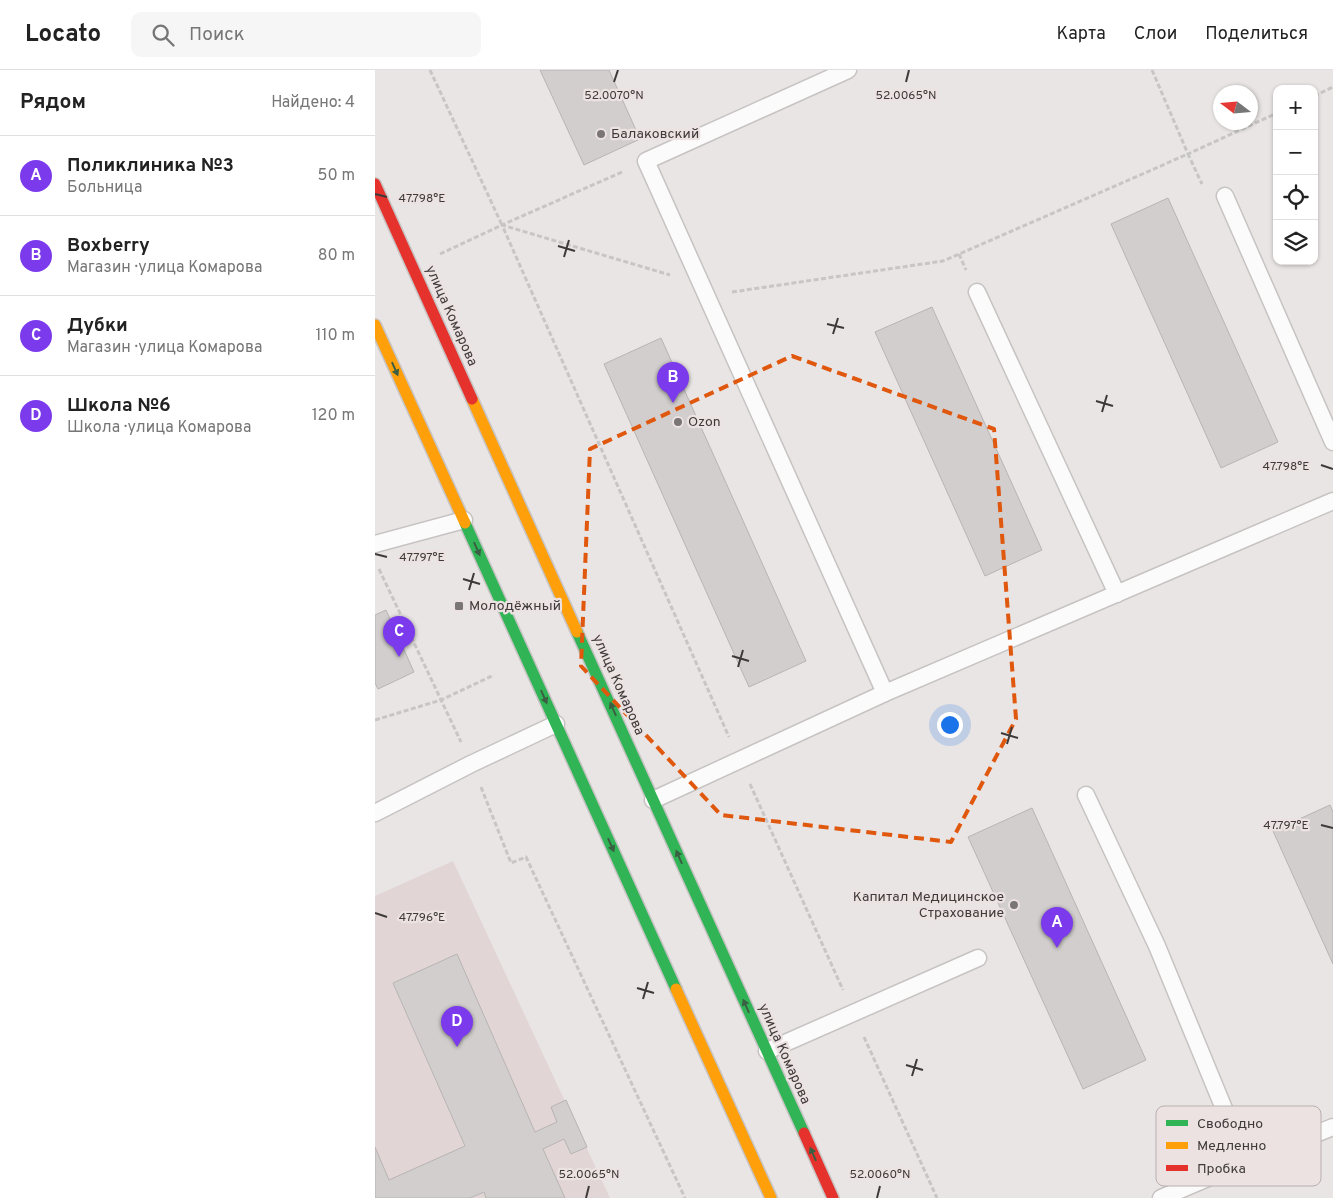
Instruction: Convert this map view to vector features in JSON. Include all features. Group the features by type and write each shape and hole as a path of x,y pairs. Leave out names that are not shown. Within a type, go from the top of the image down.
{"main road":[{"name":"улица Комарова","path":"375,184 833,1198"},
{"path":"375,325 771,1198"}],"lane":[{"path":"847,70 646,161 885,693"},
{"path":"1225,196 1333,442"},
{"path":"977,292 1117,594"},
{"path":"653,800 885,693 1333,501"},
{"path":"375,544 464,520"},
{"path":"375,813 471,764 556,724"},
{"path":"1086,795 1157,946 1223,1106"},
{"path":"767,1051 978,958"},
{"path":"1321,1132 1333,1127"},
{"path":"1161,1198 1189,1186"}],"path":[{"path":"430,70 502,225 739,761 937,1198"},
{"path":"1152,70 1209,199 1225,196"},
{"path":"1318,94 1333,87"},
{"path":"502,225 704,290 943,261 1273,115"},
{"path":"438,255 646,161"},
{"path":"375,562 471,764 511,863 526,857 685,1198"},
{"path":"375,720 441,700 494,675"}],"highlighted area":[{"path":"792,356 994,429 1016,719 951,842 721,815 581,666 590,449"}],"shaded area":[{"path":"453,861 610,1198 375,1198 375,896"}],"building":[{"path":"540,70 609,70 640,139 584,165"},
{"path":"1168,198 1278,442 1221,468 1111,224"},
{"path":"932,307 1042,550 985,576 875,332"},
{"path":"661,338 806,661 749,687 604,364"},
{"path":"386,610 414,672 378,689 375,683 375,615"},
{"path":"1330,805 1333,812 1333,964 1273,831"},
{"path":"1032,808 1146,1060 1083,1089 968,837"},
{"path":"457,954 535,1132 557,1122 551,1107 566,1100 587,1147 571,1154 564,1139 543,1149 565,1198 486,1198 484,1192 470,1198 375,1198 375,1147 389,1180 465,1146 393,983"}],"traffic: fast":[{"path":"465,523 676,989"},
{"path":"577,632 804,1133"}],"traffic: slow":[{"path":"375,325 465,523"},
{"path":"472,399 577,632"},
{"path":"676,989 771,1198"}],"traffic: jam":[{"path":"375,184 472,399"},
{"path":"804,1133 833,1198"}],"place":[{"name":"Балаковский","path":"601,134"},
{"name":"Boxberry","path":"673,403"},
{"name":"Ozon","path":"678,422"},
{"name":"Молодёжный","path":"459,606"},
{"name":"Дубки","path":"399,657"},
{"name":"Капитал Медицинское Страхование","path":"1014,905"},
{"name":"Поликлиника №3","path":"1057,948"},
{"name":"Школа №6","path":"457,1047"}]}
